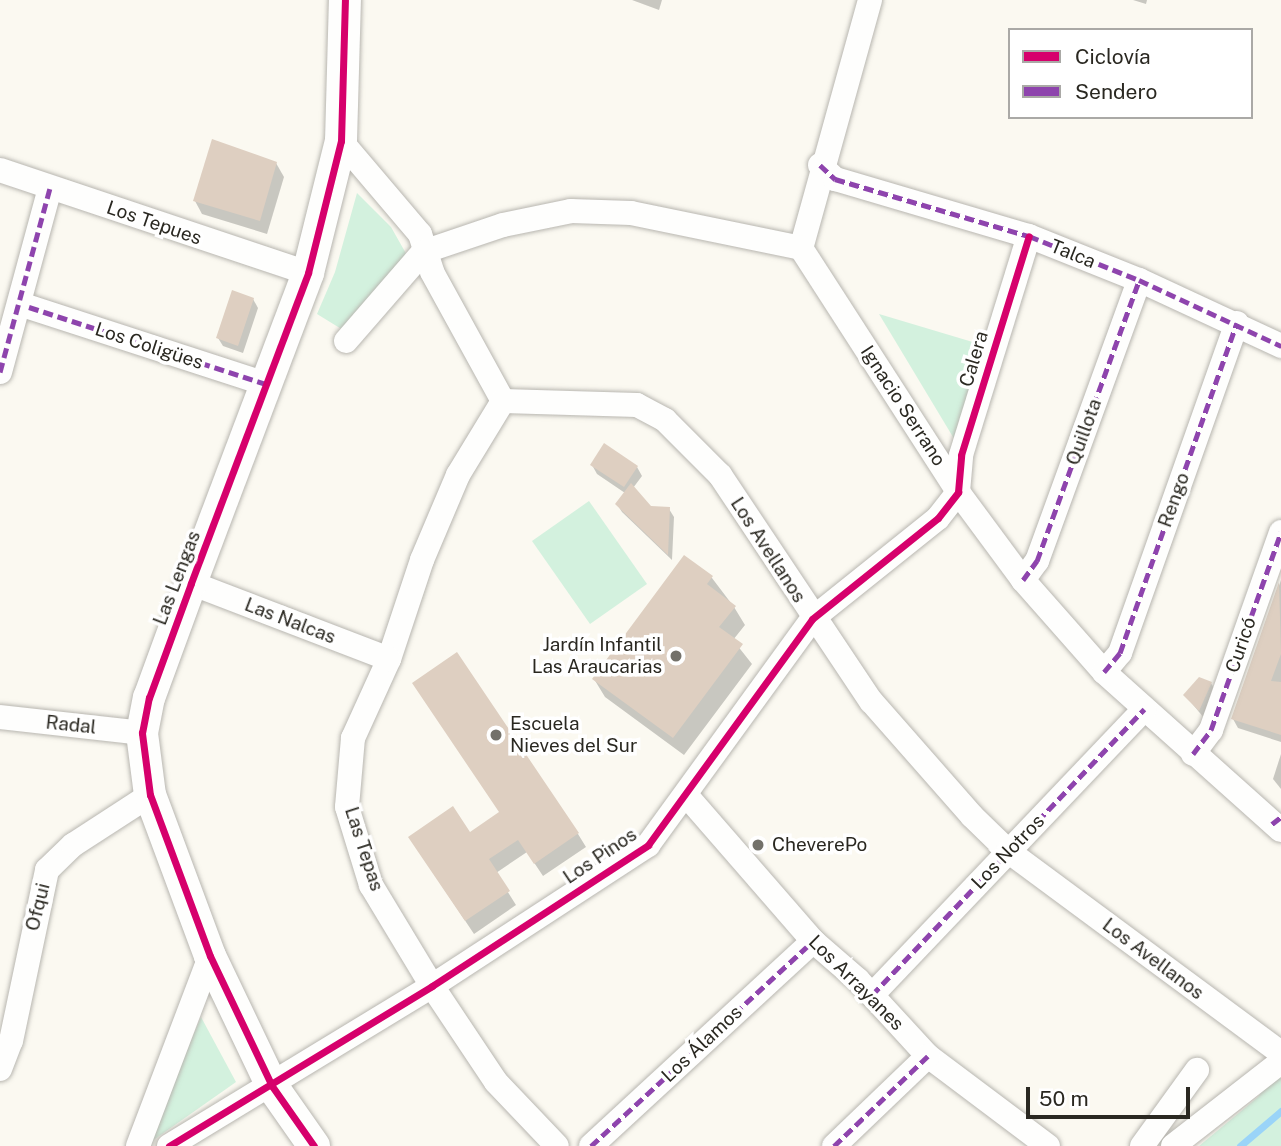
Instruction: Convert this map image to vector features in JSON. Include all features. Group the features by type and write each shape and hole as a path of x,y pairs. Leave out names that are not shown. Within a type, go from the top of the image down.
{"street":[{"name":"Las Lengas","path":"314,1146 272,1086 209,956 150,794 142,733 149,698 269,384 308,273 341,142 345,0"},
{"path":"346,341 423,252 503,225 571,211 631,214 801,248 820,165 870,0"},
{"path":"341,142 420,234 423,252 503,401"},
{"name":"Talca","path":"820,165 835,179 1028,236 1139,280 1237,323 1281,346"},
{"name":"Los Tepues","path":"0,170 308,273"},
{"path":"0,372 50,188"},
{"name":"Calera","path":"958,492 961,454 1028,236"},
{"name":"Ignacio Serrano","path":"801,248 958,492 1023,580 1104,672 1194,754 1278,824"},
{"name":"Quillota","path":"1023,580 1037,561 1139,280"},
{"name":"Los Coligües","path":"29,307 269,384"},
{"name":"Rengo","path":"1104,672 1119,653 1237,323"},
{"name":"Los Avellanos","path":"503,401 637,405 665,421 720,475 812,619 905,742 1008,850 1281,1053"},
{"name":"Las Tepas","path":"503,401 458,475 422,561 389,660 352,738 347,807 371,885 432,986 496,1082 557,1146"},
{"name":"Los Pinos","path":"169,1146 272,1086 432,986 648,845 812,619 938,518 958,492"},
{"name":"Curicó","path":"1194,754 1211,730 1281,532"},
{"name":"Las Nalcas","path":"191,583 389,660"},
{"name":"Los Notros","path":"872,995 1144,709"},
{"name":"Radal","path":"0,717 142,733"},
{"name":"Ofqui","path":"0,1069 11,1041 47,870 73,845 150,794"},
{"name":"Los Arrayanes","path":"686,795 813,941 872,995 928,1056 1048,1146"},
{"name":"Los Álamos","path":"591,1146 813,941"},
{"path":"138,1146 209,956"},
{"path":"834,1146 928,1056"},
{"path":"1173,1146 1281,1062"},
{"path":"1142,1146 1197,1070"}],"green space":[{"path":"357,193 391,227 408,257 343,330 317,314 335,272"},
{"path":"879,314 986,346 956,442"},
{"path":"589,501 647,584 590,624 532,541"},
{"path":"201,1017 236,1082 145,1146"},
{"path":"1281,1065 1281,1146 1199,1146 1258,1097"}],"building":[{"path":"212,139 277,162 260,221 193,201"},
{"path":"232,290 254,298 238,346 216,338"},
{"path":"604,443 638,466 624,487 590,465"},
{"path":"631,483 651,506 670,507 668,555 615,504"},
{"path":"684,555 713,576 707,584 736,606 719,627 743,644 673,738 592,679"},
{"path":"1279,582 1281,654 1271,681 1281,682 1281,735 1231,719"},
{"path":"457,652 579,833 534,864 518,840 489,859 510,891 465,921 408,837 453,806 470,832 499,812 412,683"},
{"path":"1199,677 1212,682 1199,711 1183,695"}],"waterway":[{"path":"1240,1146 1281,1111"}],"marked path":[{"path":"820,165 835,179 1029,236 1139,280 1281,346"},
{"path":"0,372 50,188"},
{"path":"1023,580 1037,561 1139,280"},
{"path":"29,307 269,385"},
{"path":"1104,672 1120,653 1237,323"},
{"path":"1193,754 1211,730 1281,532"},
{"path":"872,995 1144,709"},
{"path":"1272,824 1281,817"},
{"path":"591,1146 813,941"},
{"path":"834,1146 928,1056"}],"cycle path":[{"path":"314,1146 272,1086 210,956 150,795 142,733 149,698 308,273 341,141 345,0"},
{"path":"169,1146 432,986 648,845 812,619 938,518 958,492 961,455 1029,236"}],"place":[{"name":"Jardín Infantil Las Araucarias","path":"676,656"},
{"name":"Escuela Nieves del Sur","path":"496,735"},
{"name":"CheverePo","path":"758,845"}]}
